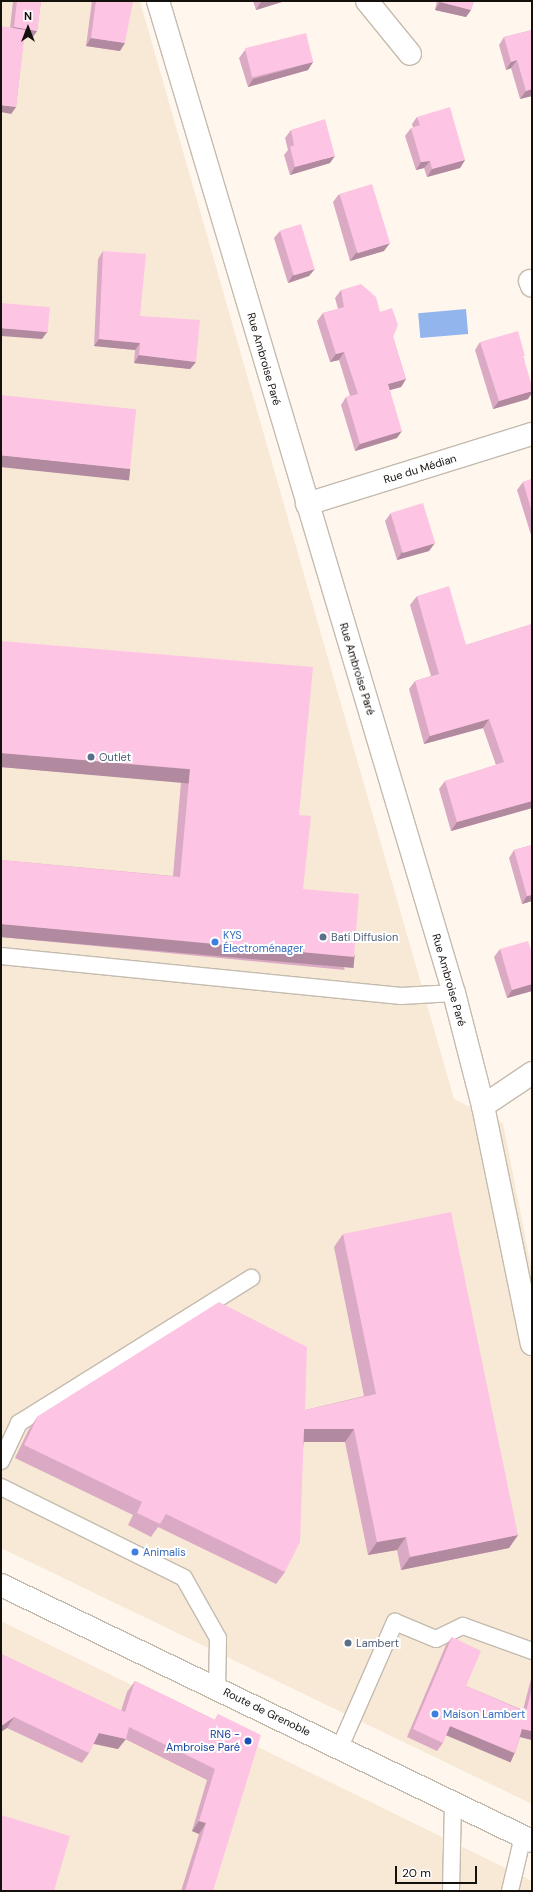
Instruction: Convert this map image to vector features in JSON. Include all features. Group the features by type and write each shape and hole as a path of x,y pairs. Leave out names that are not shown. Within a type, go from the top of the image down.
{"street":[{"name":"Rue Ambroise Paré","path":"158,1 454,992 483,1106 532,1344"},
{"path":"367,1 410,54"},
{"name":"Rue du Médian","path":"307,504 532,434"},
{"path":"483,1106 532,1073"},
{"name":"Route de Grenoble","path":"1,1585 527,1838"}],"lane":[{"path":"1,956 401,996 454,992"},
{"path":"1,1461 19,1423 251,1278"},
{"path":"1,1487 184,1578 218,1638 217,1688"},
{"path":"340,1747 395,1622 436,1639 463,1626 532,1651"},
{"path":"451,1891 453,1802"},
{"path":"510,1891 527,1838"}],"shaded area":[{"path":"1,1 140,1 454,1099 503,1123 532,1272 532,1804 1,1548"},
{"path":"1,1621 532,1881 532,1891 1,1891"}],"water":[{"path":"466,309 468,334 420,338 418,313"}],"building":[{"path":"17,1 41,1 37,31 14,27"},
{"path":"96,1 133,1 125,43 91,38"},
{"path":"474,1 471,10 440,2"},
{"path":"1,26 25,30 16,107 1,105"},
{"path":"532,30 532,89 526,91 517,60 511,62 504,37"},
{"path":"306,33 313,62 252,77 245,48"},
{"path":"450,107 465,160 432,169 430,161 421,162 411,128 420,125 417,117"},
{"path":"325,119 335,156 295,167 290,147 294,145 291,130"},
{"path":"372,184 390,243 358,253 339,194"},
{"path":"301,224 315,269 294,275 280,230"},
{"path":"103,251 146,254 140,316 200,320 196,362 139,355 140,343 99,339"},
{"path":"361,284 376,297 380,312 392,308 398,325 393,337 406,379 388,384 402,431 360,444 346,397 358,394 344,352 336,354 323,313 344,307 341,290"},
{"path":"1,303 50,307 48,332 1,328"},
{"path":"518,331 532,391 499,401 480,342"},
{"path":"1,395 136,409 130,469 1,455"},
{"path":"532,479 532,512 523,482"},
{"path":"423,503 435,543 403,553 390,513"},
{"path":"449,586 466,645 532,624 532,801 457,822 445,781 504,762 489,719 430,736 415,681 439,674 417,596"},
{"path":"1,641 313,667 299,815 311,816 303,889 359,894 354,957 1,924 1,860 180,877 190,769 1,753"},
{"path":"532,845 532,895 527,896 514,850"},
{"path":"528,941 532,953 532,984 512,990 500,949"},
{"path":"451,1212 518,1535 410,1557 406,1537 377,1542 354,1429 304,1429 300,1542 285,1572 166,1514 160,1524 137,1513 142,1502 24,1445 38,1416 219,1302 307,1347 305,1410 376,1394 343,1234"},
{"path":"452,1637 481,1651 466,1686 526,1712 532,1688 532,1731 522,1729 515,1753 450,1726 443,1743 413,1729"},
{"path":"1,1654 125,1712 135,1681 215,1720 218,1714 261,1735 213,1891 185,1891 206,1823 199,1821 215,1769 129,1727 126,1739 99,1733 89,1753 14,1717 1,1726"},
{"path":"1,1815 70,1836 54,1891 1,1891"}],"place":[{"name":"Outlet","path":"91,757"},
{"name":"Bati Diffusion","path":"323,937"},
{"name":"KYS Électroménager","path":"215,942"},
{"name":"Animalis","path":"135,1552"},
{"name":"Lambert","path":"348,1643"},
{"name":"Maison Lambert","path":"435,1714"},
{"name":"RN6 - Ambroise Paré","path":"248,1741"}]}
